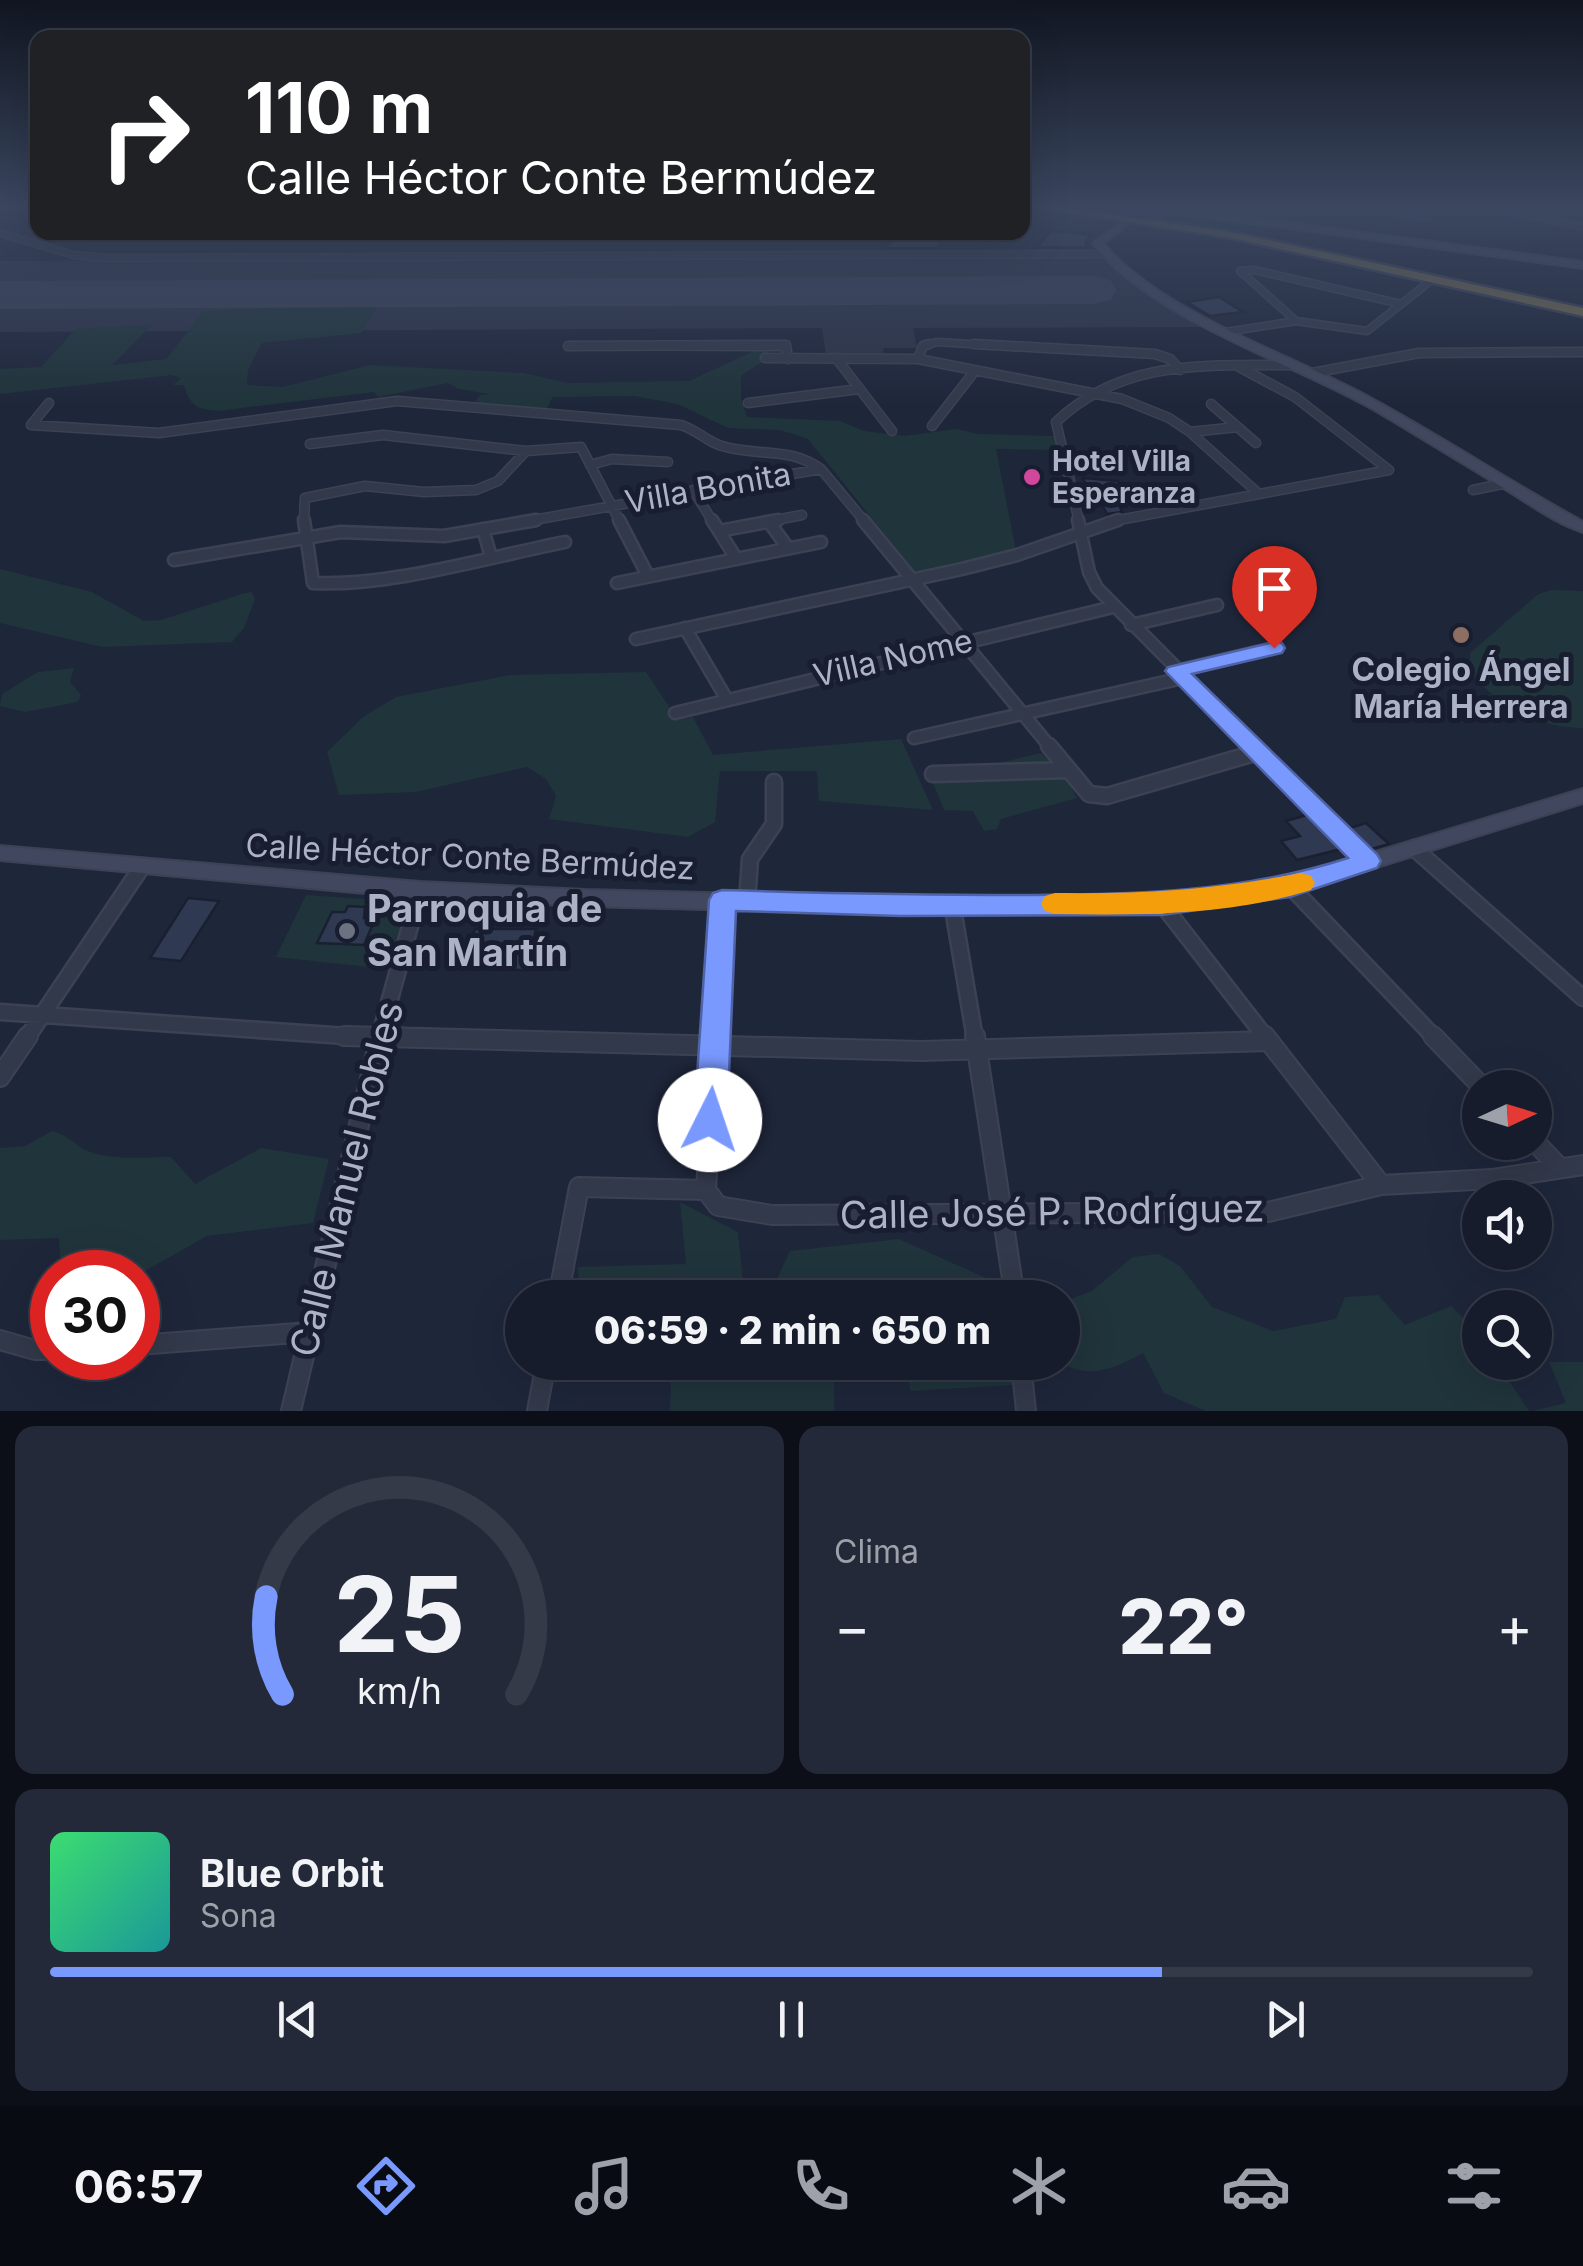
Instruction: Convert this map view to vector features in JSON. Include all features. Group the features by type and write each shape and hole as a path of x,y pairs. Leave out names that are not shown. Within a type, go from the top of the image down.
{"highway":[{"path":"1414,275 1583,310"},
{"path":"1417,275 1583,310"}],"street":[{"path":"1130,275 1226,332 1362,397 1583,528"},
{"path":"1246,275 1296,321"},
{"path":"1264,275 1401,304"},
{"path":"1226,332 1296,321 1365,332 1433,279"},
{"path":"918,358 924,346 936,342 1155,354 1170,358 1180,370"},
{"path":"568,346 786,345 788,359"},
{"path":"1312,373 1419,353 1583,352"},
{"path":"765,358 918,358 1096,393 1145,407 1190,432 1260,494"},
{"path":"836,358 892,432"},
{"path":"1292,364 1131,376 1096,393 1056,422 1089,572 1113,607 1368,861"},
{"path":"636,639 912,581 1017,555 1079,530 1388,470 1294,397 1239,366"},
{"path":"932,426 974,372"},
{"path":"748,403 860,389"},
{"path":"49,403 31,425 159,433 398,400 520,410 681,425 701,431 719,446 803,456 821,469"},
{"path":"1211,404 1256,443"},
{"path":"1190,432 1238,428"},
{"path":"310,444 393,435 526,451 581,447 648,576"},
{"path":"526,451 498,481 476,490 424,492 380,485 305,498 302,505 310,576 313,583 321,585 565,542"},
{"path":"590,465 612,459 668,462"},
{"name":"Villa Bonita","path":"174,560 363,531 428,537 821,469 1018,712 1094,796 1258,752"},
{"path":"1473,490 1507,483"},
{"path":"693,490 736,558"},
{"path":"719,531 802,515"},
{"path":"769,522 788,548"},
{"path":"484,529 491,556"},
{"path":"617,582 822,542"},
{"path":"1132,625 1217,605"},
{"name":"Villa Nome","path":"675,713 1113,607"},
{"path":"686,628 726,698"},
{"path":"914,738 1180,675 1274,648"},
{"path":"933,774 1068,770"},
{"path":"746,902 750,859 774,824 774,782"},
{"name":"Calle Héctor Conte Bermúdez","path":"0,853 420,890 746,902 1162,904 1290,886 1583,796"},
{"path":"1414,848 1583,998"},
{"path":"0,1077 142,868"},
{"path":"1290,886 1466,1070"},
{"name":"Calle Manuel Robles","path":"291,1411 379,1038 420,890"},
{"path":"561,1280 579,1187 706,1190 722,900"},
{"path":"952,903 1005,1214 1012,1280"},
{"path":"1162,904 1381,1185"},
{"path":"0,1012 170,1020 379,1038 715,1049 1099,1049 1269,1042"},
{"path":"1552,1160 1560,1168"},
{"name":"Calle José P. Rodríguez","path":"706,1190 718,1206 772,1215 1268,1212 1381,1185 1492,1179 1583,1165"},
{"path":"160,1343 310,1332"},
{"path":"0,1340 30,1349"},
{"path":"538,1411 543,1380"},
{"path":"1023,1380 1026,1411"}],"shaded area":[{"path":"0,275 1129,275 1208,327 913,328 917,348 883,348 884,355 826,356 822,328 0,332"},
{"path":"379,303 361,333 262,343 248,370 247,385 283,387 370,365 523,373 568,383 689,381 754,351 768,351 771,356 741,376 741,398 747,417 840,421 864,431 904,436 956,429 978,434 1054,436 1059,450 996,449 1016,551 915,572 808,439 780,430 728,428 677,404 634,396 553,397 546,410 472,406 480,395 489,394 448,383 378,397 374,392 218,411 195,405 184,385 173,385 181,378 172,375 0,394 0,369 41,367 76,329 152,325 112,365 166,359 204,311"},
{"path":"0,569 92,592 144,621 161,620 245,593 252,592 255,599 244,628 232,642 102,647 0,623"},
{"path":"1551,590 1583,591 1583,728 1550,724 1520,713 1469,672 1470,653 1538,594"},
{"path":"74,668 70,682 81,695 78,702 25,712 0,706 2,694 38,672"},
{"path":"646,672 678,720 693,717 713,755 901,739 933,810 819,801 817,771 720,771 715,822 688,837 549,819 556,796 546,779 527,767 416,792 339,795 327,752 363,717 396,697 510,675"},
{"path":"1041,753 1063,773 1077,798 1001,819 997,829 984,831 973,811 944,810 928,771 986,766"},
{"path":"306,895 407,902 388,969 276,957"},
{"path":"52,1131 97,1154 171,1157 195,1184 261,1148 329,1159 313,1223 207,1236 160,1263 160,1250 60,1250 59,1238 0,1240 0,1148 25,1146"},
{"path":"680,1202 738,1232 743,1280 578,1280 578,1267 686,1264"},
{"path":"899,1239 990,1280 776,1280 790,1251"},
{"path":"1159,1254 1180,1266 1212,1307 1273,1331 1336,1319 1345,1297 1378,1295 1405,1325 1451,1306 1462,1317 1462,1380 1508,1380 1529,1411 1206,1411 1164,1393 1143,1353 1113,1367 1080,1370 1080,1296 1092,1291 1133,1257"},
{"path":"1552,1362 1583,1362 1583,1411 1532,1411 1566,1403"},
{"path":"660,1380 834,1380 834,1411 670,1411 671,1383"},
{"path":"909,1380 1011,1380 1012,1385 910,1391"}],"building":[{"path":"1219,297 1243,312 1210,316 1187,302"},
{"path":"1083,478 1118,481 1129,499 1117,499 1122,512 1107,514 1099,499 1092,499"},
{"path":"1307,815 1341,849 1297,860 1281,841 1300,836 1286,821"},
{"path":"1366,823 1389,844 1371,849 1350,828"},
{"path":"188,898 219,901 181,961 150,958"},
{"name":"Parroquia de San Martín","path":"348,906 365,907 364,918 375,919 364,945 317,943 332,912 345,912"},
{"path":"475,929 536,929 527,970 464,969"}],"runway":[{"path":"0,295 1094,290"}],"slow traffic":[{"path":"1055,904 1162,904 1301,883"}],"place":[{"name":"Hotel Villa Esperanza","path":"1032,477"},
{"name":"Colegio Ángel María Herrera","path":"1461,635"},
{"name":"Parroquia de San Martín","path":"347,931"}],"route":[{"path":"710,1120 722,900 900,906 1162,904 1290,886 1368,861 1176,671 1274,648"}]}
